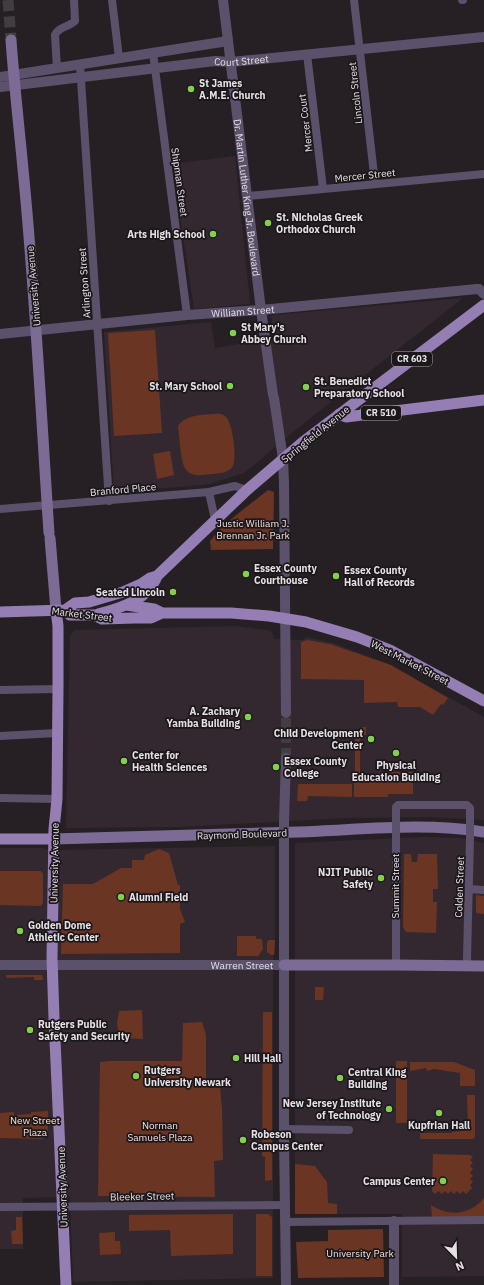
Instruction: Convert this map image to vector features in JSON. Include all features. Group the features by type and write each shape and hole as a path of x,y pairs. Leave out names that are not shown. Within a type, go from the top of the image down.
{"main road":[{"name":"University Avenue","path":"11,40 36,331 50,536 60,610 58,626 57,799 53,839 53,966 66,1285"},
{"name":"Springfield Avenue","path":"127,605 140,598 153,585 157,576 247,490 283,459 339,414 484,305"},
{"name":"CR 510","path":"339,414 346,417 484,400"},
{"name":"Springfield Avenue","path":"60,610 74,603 89,602 123,592 157,576"},
{"name":"Market Street","path":"89,602 154,609 162,613"},
{"path":"94,615 127,605"},
{"name":"Market Street","path":"0,612 60,610 70,615 94,615 102,618 151,618 162,613 246,614 286,619"},
{"name":"West Market Street","path":"286,619 334,630 370,642 403,656 484,701"},
{"name":"Raymond Boulevard","path":"0,839 190,836 406,828 455,829 484,832"},
{"name":"Warren Street","path":"284,965 484,966"}],"street":[{"path":"57,68 55,35 60,29 75,21 74,0"},
{"path":"112,0 119,58"},
{"name":"Dr. Martin Luther King Jr. Boulevard","path":"223,0 261,310 283,459 286,619"},
{"name":"Lincoln Street","path":"354,0 375,184"},
{"name":"Court Street","path":"0,77 14,80 81,77 215,61 231,62 484,37"},
{"name":"Court Street","path":"0,87 14,80 57,68 228,41"},
{"name":"Shipman Street","path":"153,52 186,315"},
{"name":"Mercer Court","path":"307,54 323,189"},
{"name":"Arlington Street","path":"80,65 109,501"},
{"name":"Mercer Street","path":"248,196 484,174"},
{"name":"William Street","path":"0,334 186,315 261,310 477,289 484,294"},
{"name":"Branford Place","path":"0,510 209,492 235,486 247,490"},
{"path":"209,492 215,520"},
{"path":"286,619 286,713"},
{"path":"0,690 58,689"},
{"path":"0,736 57,734"},
{"path":"286,758 284,822 284,1222 286,1285"},
{"path":"0,798 57,799"},
{"name":"Colden Street","path":"396,807 398,805 467,805 470,808 468,966"},
{"name":"Summit Street","path":"396,807 396,965"},
{"path":"469,889 484,890"},
{"name":"Warren Street","path":"0,965 284,965"},
{"path":"284,1129 349,1130"},
{"name":"Bleeker Street","path":"0,1207 284,1205"},
{"path":"284,1222 484,1220"},
{"path":"394,1221 394,1285"}],"shaded area":[{"name":"Arts High School","path":"235,156 250,304 194,309 172,164"},
{"name":"St. Mary School","path":"463,298 304,423 244,473 204,485 114,492 104,332 211,322 215,348 274,339 271,316 274,315"},
{"name":"Essex County College","path":"235,626 267,630 272,632 274,639 302,640 307,637 333,643 391,665 484,717 484,820 434,817 346,818 179,827 66,828 70,636 75,630"},
{"name":"New Jersey Institute of Technology","path":"422,837 461,838 484,843 484,1276 402,1277 402,1214 295,1214 295,843"},
{"name":"Rutgers University Newark","path":"275,846 275,952 273,956 273,1278 73,1282 70,1197 23,1198 23,1249 0,1249 0,848 43,848 61,851"}],"green space":[{"path":"155,330 162,433 114,436 108,333"},
{"path":"213,414 225,416 230,425 235,456 233,466 229,470 221,473 194,475 187,471 184,465 181,455 178,426 181,422 189,418 198,415"},
{"path":"170,451 174,475 157,479 153,454"},
{"name":"Justic William J. Brennan Jr. Park","path":"268,490 274,492 273,549 211,550 210,541 216,534"},
{"path":"307,640 330,644 391,665 448,698 443,705 441,704 433,715 420,707 398,707 397,702 364,703 364,680 301,679 301,642"},
{"path":"363,727 366,727 366,735 360,735 360,779 355,779 355,734"},
{"path":"379,772 413,772 413,794 388,794 388,797 354,797 354,782 367,782 367,779 379,779"},
{"path":"298,784 352,784 352,797 308,796 307,801 297,801"},
{"name":"Alumni Field","path":"159,849 169,853 178,885 180,885 180,909 185,922 180,924 180,953 61,954 63,884 93,884 121,868 132,868 132,860 144,860 145,855"},
{"path":"404,854 411,854 412,862 417,862 418,854 437,854 438,889 433,889 433,902 437,902 436,933 406,932 403,927"},
{"path":"0,871 41,871 43,874 43,903 41,906 0,905"},
{"path":"476,895 484,896 484,914 476,913"},
{"path":"237,936 256,936 256,939 262,939 263,949 258,956 237,956"},
{"path":"269,940 275,940 274,955 267,952 267,942"},
{"path":"6,975 42,975 43,980 34,980 34,977 7,978"},
{"path":"315,987 324,987 323,1000 315,1000"},
{"path":"142,1010 143,1039 119,1038 117,1023 119,1011"},
{"path":"263,1012 272,1012 272,1180 265,1181 265,1157 262,1156"},
{"name":"Norman Samuels Plaza","path":"202,1022 206,1035 206,1086 220,1086 222,1109 223,1160 214,1161 215,1197 98,1196 100,1062 182,1061 183,1023"},
{"path":"396,1061 407,1061 407,1123 396,1123"},
{"path":"410,1062 454,1062 475,1070 475,1086 460,1086 460,1073 434,1069 427,1071 426,1068 410,1071"},
{"path":"467,1095 475,1095 475,1137 473,1139 420,1139 420,1133 451,1133 467,1128"},
{"name":"New Street Plaza","path":"48,1111 48,1135 42,1139 0,1138 0,1113 14,1112 14,1115"},
{"path":"433,1154 470,1155 473,1157 470,1160 473,1163 470,1166 473,1169 470,1173 473,1176 470,1179 473,1182 470,1185 472,1188 466,1194 463,1191 460,1194 457,1191 454,1194 451,1191 448,1194 445,1191 442,1194 438,1191 435,1194 432,1191"},
{"path":"295,1164 315,1166 327,1182 328,1203 337,1204 337,1214 295,1214"},
{"path":"484,1198 484,1217 432,1218 431,1205 438,1209 452,1213 466,1211 478,1204"},
{"path":"233,1214 233,1254 171,1256 170,1230 129,1231 129,1215"},
{"path":"256,1214 268,1214 272,1217 272,1276 256,1276"},
{"path":"16,1217 22,1217 23,1244 12,1244 11,1231 16,1230"},
{"name":"University Park","path":"383,1229 384,1277 298,1278 296,1242 328,1241 328,1230"},
{"path":"115,1232 115,1241 120,1241 121,1254 100,1255 99,1233"}],"tunnel":[{"path":"8,0 11,40"},
{"path":"286,713 286,758"}],"place":[{"name":"St James A.M.E. Church","path":"191,89"},
{"name":"St. Nicholas Greek Orthodox Church","path":"268,223"},
{"name":"Arts High School","path":"213,234"},
{"name":"St Mary's Abbey Church","path":"233,333"},
{"name":"St. Mary School","path":"230,386"},
{"name":"St. Benedict Preparatory School","path":"306,387"},
{"name":"Essex County Courthouse","path":"246,574"},
{"name":"Essex County Hall of Records","path":"336,576"},
{"name":"Seated Lincoln","path":"173,592"},
{"name":"A. Zachary Yamba Building","path":"248,717"},
{"name":"Child Development Center","path":"371,739"},
{"name":"Physical Education Building","path":"396,753"},
{"name":"Center for Health Sciences","path":"124,761"},
{"name":"Essex County College","path":"276,767"},
{"name":"NJIT Public Safety","path":"381,878"},
{"name":"Alumni Field","path":"121,897"},
{"name":"Golden Dome Athletic Center","path":"20,931"},
{"name":"Rutgers Public Safety and Security","path":"30,1030"},
{"name":"Hill Hall","path":"236,1058"},
{"name":"Rutgers University Newark","path":"136,1076"},
{"name":"Central King Building","path":"340,1078"},
{"name":"New Jersey Institute of Technology","path":"389,1109"},
{"name":"Kupfrian Hall","path":"439,1113"},
{"name":"Robeson Campus Center","path":"243,1140"},
{"name":"Campus Center","path":"443,1181"}]}
